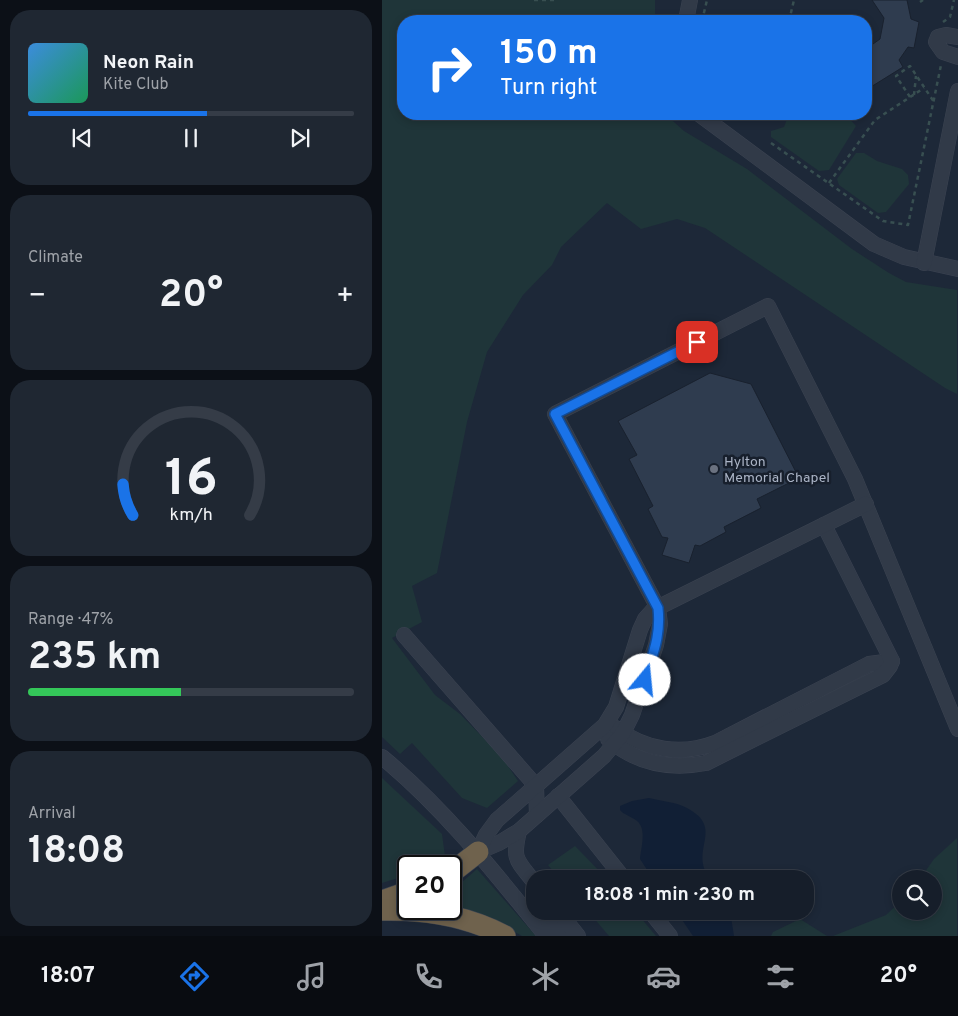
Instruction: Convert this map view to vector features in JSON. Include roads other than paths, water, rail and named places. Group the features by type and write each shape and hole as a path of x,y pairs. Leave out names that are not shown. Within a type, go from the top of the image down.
{"highway":[{"path":"462,864 478,852"},
{"path":"382,901 397,896"},
{"path":"382,910 414,911 451,916 473,922 505,936"}],"street":[{"path":"687,15 690,0"},
{"path":"958,37 941,36 938,37 936,42 942,52 958,57"},
{"path":"924,263 958,91"},
{"path":"706,120 874,244 894,254 958,270"},
{"path":"478,852 499,843 519,831 604,756 619,739 632,716 656,645 660,624 658,608 555,414 768,306 855,479 958,729"},
{"path":"478,852 486,835 497,820 603,726 616,707 640,630 645,619 653,610 866,504"},
{"path":"603,726 619,739 631,755 658,764 682,766 706,763 882,675 892,661 824,525"},
{"path":"404,635 536,786 537,815"},
{"path":"382,757 425,796 478,852 546,936"},
{"path":"563,763 577,780"},
{"path":"558,796 617,870"},
{"path":"519,831 515,850 516,856 526,870"},
{"path":"478,852 494,864 526,898"},
{"path":"548,920 561,936"},
{"path":"565,920 578,936"},
{"path":"657,920 670,936"}],"water":[{"path":"649,798 673,803 687,808 698,816 704,824 706,832 703,858 705,870 647,870 640,859 643,834 640,824 620,810 620,806 632,801"},
{"path":"682,920 731,920 734,936 693,936"}],"place":[{"name":"Hylton Memorial Chapel","path":"714,469"}]}
